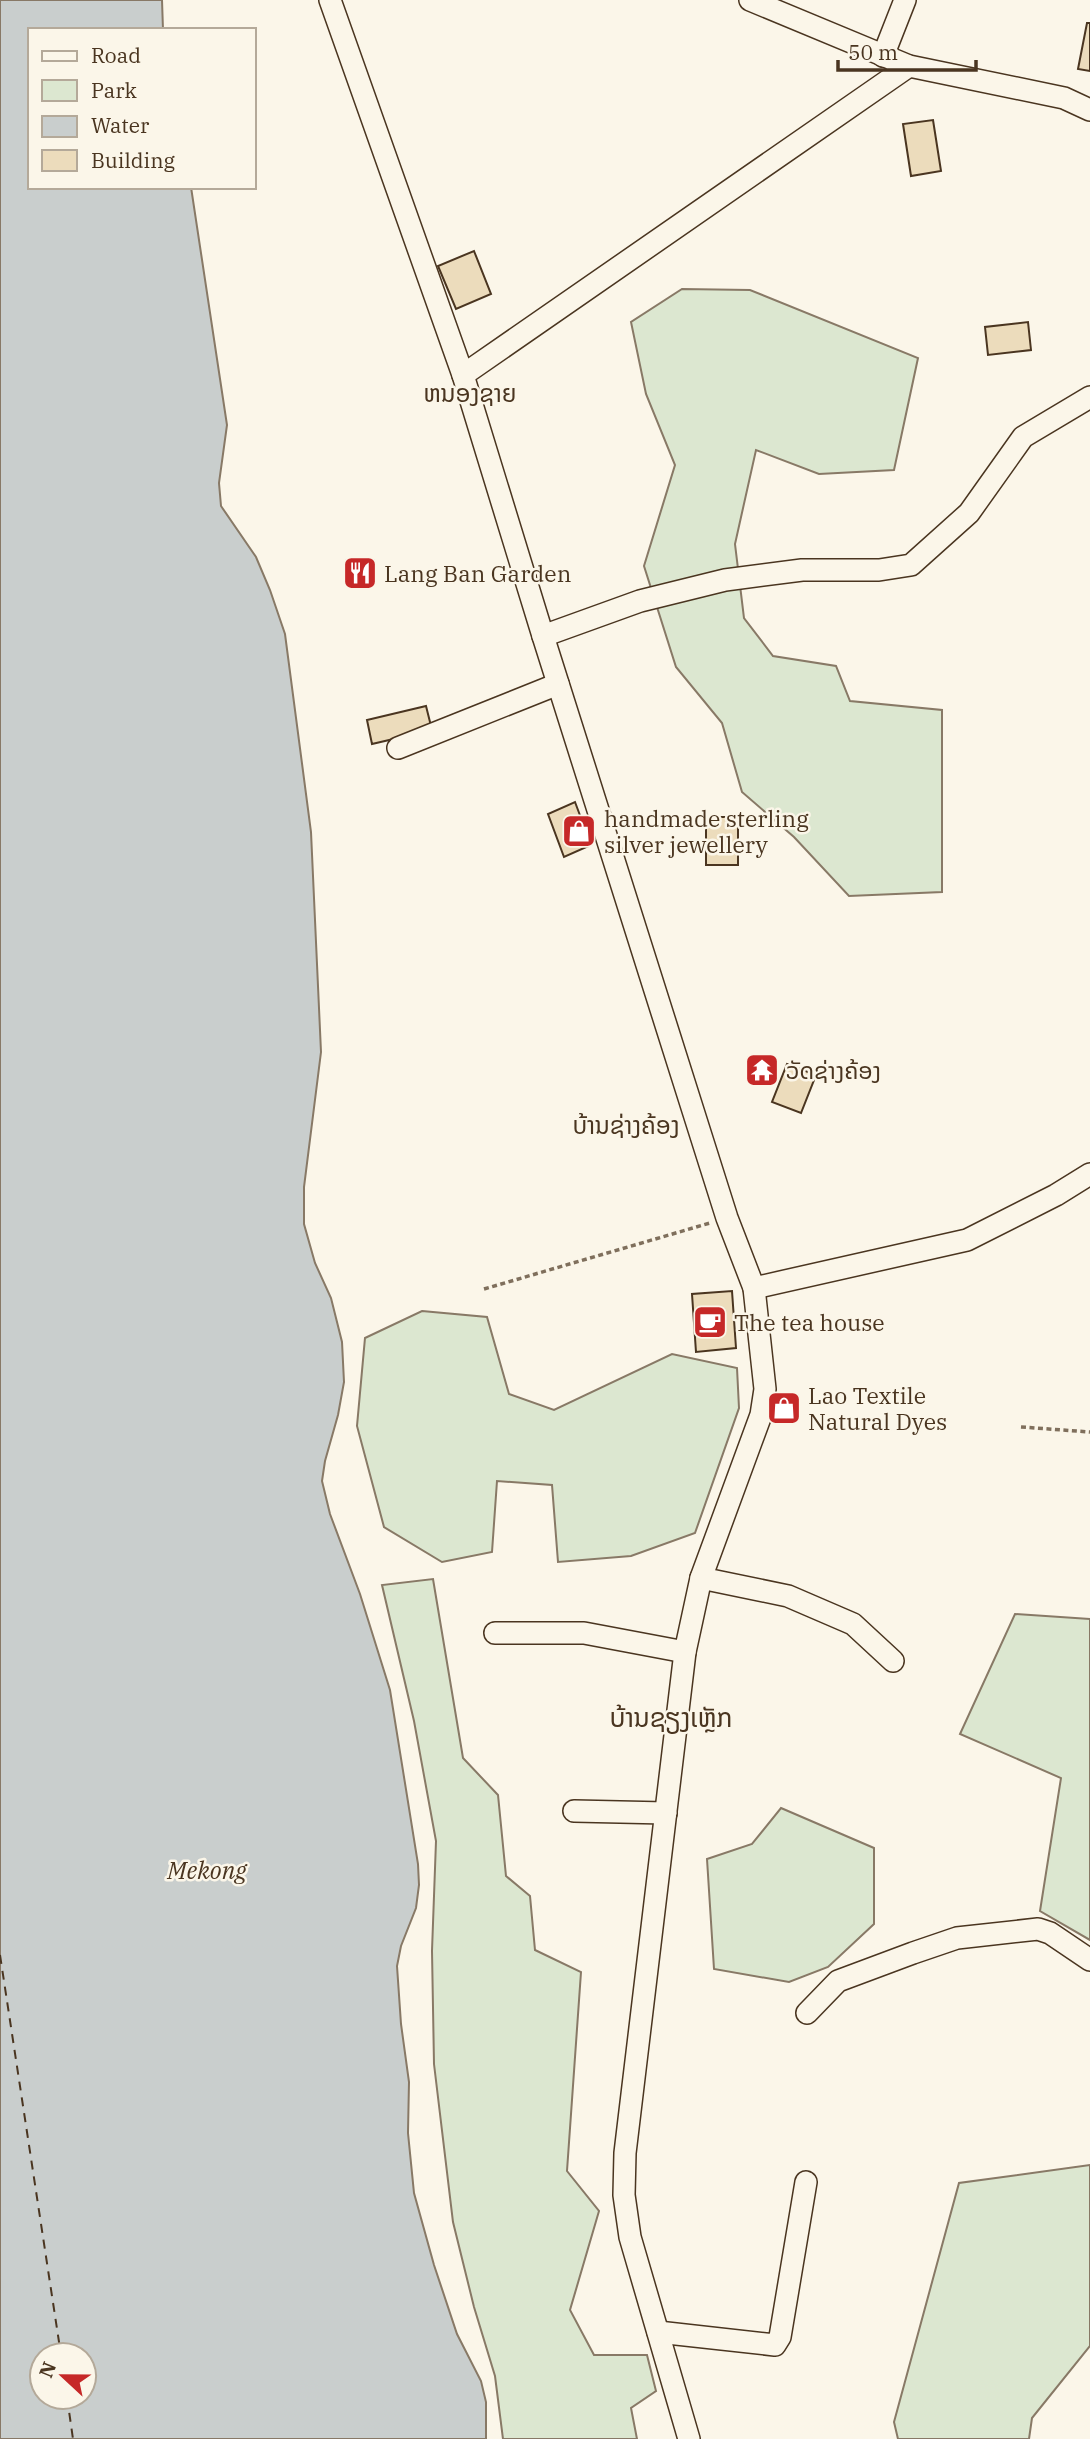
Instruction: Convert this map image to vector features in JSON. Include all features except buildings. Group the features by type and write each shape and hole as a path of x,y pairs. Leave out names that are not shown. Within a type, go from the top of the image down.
{"street":[{"path":"330,0 463,375 542,636 727,1218 754,1288 765,1389 761,1415 701,1578 685,1652 625,2154 624,2195 630,2237 689,2439"},
{"path":"750,0 909,66 1064,98 1086,105"},
{"path":"883,56 905,0"},
{"path":"463,375 909,66"},
{"path":"542,636 640,601 725,580 802,570 879,570 911,565 969,513 1023,436 1090,397"},
{"path":"398,748 558,684"},
{"path":"754,1288 967,1240 1056,1195 1090,1174"},
{"path":"701,1578 789,1596 853,1624 894,1661"},
{"path":"495,1633 584,1633 685,1652"},
{"path":"574,1811 666,1812"},
{"path":"807,2013 838,1981 957,1938 1038,1929 1050,1933 1090,1960"},
{"path":"658,2332 775,2345 780,2337 806,2182"}],"path":[{"path":"484,1289 727,1218"},
{"path":"1021,1427 1090,1432"}],"green space":[{"path":"682,289 750,290 918,358 894,470 819,474 756,450 735,544 744,618 773,656 836,666 850,701 942,710 942,892 849,896 794,837 742,792 722,723 676,667 644,566 675,465 646,394 631,322"},
{"path":"422,1311 487,1317 509,1394 554,1410 672,1354 737,1368 739,1408 695,1533 631,1556 558,1562 552,1485 497,1481 492,1552 442,1562 384,1527 357,1426 365,1338"},
{"path":"433,1579 463,1758 498,1795 506,1876 530,1896 535,1950 581,1972 567,2171 599,2211 570,2310 594,2355 647,2355 656,2391 631,2408 637,2439 503,2439 495,2376 474,2307 453,2222 434,2064 432,1951 436,1841 414,1721 382,1585"},
{"path":"1015,1614 1090,1619 1090,1940 1040,1911 1061,1778 960,1734"},
{"path":"781,1808 874,1848 874,1924 828,1967 789,1982 714,1969 707,1859 752,1844"},
{"path":"1090,2165 1090,2346 1032,2418 1029,2439 898,2439 894,2422 959,2183"}],"water":[{"name":"Mekong","path":"0,0 162,0 163,28 28,28 28,189 191,189 227,425 219,483 221,506 256,557 285,634 311,832 321,1052 304,1187 304,1224 315,1263 331,1298 342,1342 344,1382 322,1481 330,1514 360,1594 390,1690 418,1864 416,1908 401,1946 397,1966 409,2082 408,2133 414,2193 457,2334 481,2381 486,2402 486,2439 0,2439"}],"ferry route":[{"path":"0,1955 59,2341"},
{"path":"69,2411 73,2439"}],"place":[{"name":"Lang Ban Garden","path":"360,573"},
{"name":"handmade sterling silver jewellery","path":"579,831"},
{"name":"ວັດຊ່າງຄ້ອງ","path":"762,1070"},
{"name":"The tea house","path":"710,1322"},
{"name":"Lao Textile Natural Dyes","path":"784,1408"}],"district":[{"name":"ຫນອງຊາຍ","path":"470,393"},
{"name":"ບ້ານຊ່າງຄ້ອງ","path":"626,1125"},
{"name":"ບ້ານຊຽງເຫຼັກ","path":"671,1717"}]}
